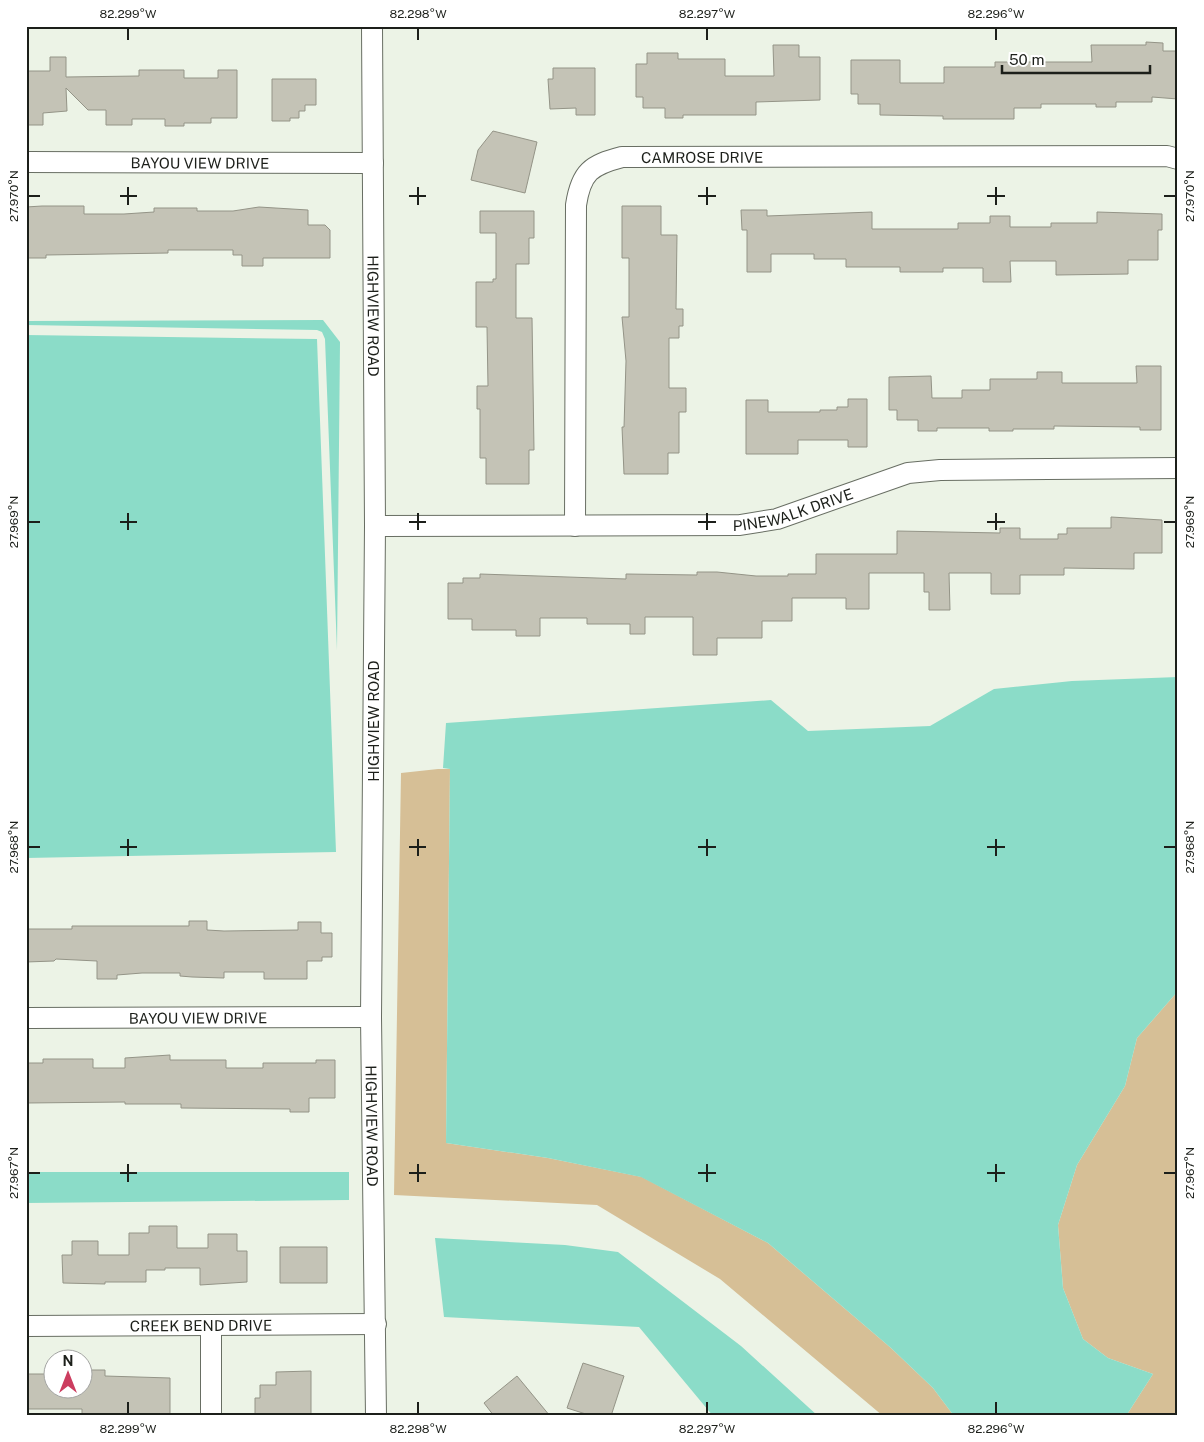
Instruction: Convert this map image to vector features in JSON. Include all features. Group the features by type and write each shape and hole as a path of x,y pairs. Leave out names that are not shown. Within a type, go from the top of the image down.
{"street":[{"name":"HIGHVIEW ROAD","path":"372,26 374,526 371,1017 376,1416"},
{"name":"CAMROSE DRIVE","path":"575,526 576,205 579,186 587,172 603,162 622,157 1167,156 1178,159"},
{"name":"BAYOU VIEW DRIVE","path":"26,162 372,163"},
{"name":"PINEWALK DRIVE","path":"374,526 740,525 777,519 908,472 1178,468"},
{"name":"BAYOU VIEW DRIVE","path":"26,1018 371,1017"},
{"name":"CREEK BEND DRIVE","path":"26,1326 376,1324"},
{"path":"211,1325 211,1416"}],"shaded area":[{"path":"450,769 446,1143 548,1158 642,1177 768,1243 891,1348 933,1388 954,1416 883,1416 720,1279 597,1205 394,1195 401,773"},
{"path":"1178,991 1178,1416 1126,1416 1153,1374 1108,1358 1083,1339 1063,1288 1058,1225 1077,1165 1125,1086 1137,1038"}],"water":[{"path":"323,320 340,342 337,650 325,339 322,332 317,330 26,325 26,321"},
{"path":"26,335 317,339 336,852 26,858"},
{"path":"1178,677 1178,991 1137,1038 1125,1086 1077,1165 1058,1225 1063,1288 1083,1339 1108,1358 1153,1374 1126,1416 954,1416 933,1388 891,1348 768,1243 641,1177 548,1158 446,1143 450,769 443,768 446,723 771,700 808,731 930,726 994,689 1072,681"},
{"path":"26,1172 349,1172 349,1200 26,1203"},
{"path":"435,1238 565,1245 618,1252 741,1346 818,1416 713,1416 639,1327 444,1317"}],"building":[{"path":"1146,42 1163,43 1163,51 1178,51 1178,99 1152,97 1152,102 1116,102 1116,107 1096,107 1096,104 1041,104 1041,108 1014,108 1014,119 943,119 943,116 880,115 880,104 858,104 858,94 851,94 851,60 900,60 900,83 944,83 944,67 995,67 995,62 1092,62 1091,45 1146,45"},
{"path":"773,45 799,45 799,57 820,57 820,100 756,102 756,115 683,115 683,118 665,118 665,108 643,108 643,97 636,97 636,64 647,64 647,53 678,53 678,59 725,59 725,76 774,76"},
{"path":"50,57 66,57 66,77 139,76 139,70 184,70 184,78 218,78 218,70 237,70 237,118 211,118 211,123 184,123 184,126 165,126 165,119 132,119 132,125 106,125 106,110 88,110 66,88 67,111 43,113 43,125 26,125 26,71 50,71"},
{"path":"553,68 595,68 595,115 576,115 576,108 550,109 548,79 553,79"},
{"path":"272,79 316,79 316,105 305,105 305,111 299,111 299,118 290,118 290,121 272,121"},
{"path":"493,131 537,142 525,193 471,180 478,150"},
{"path":"84,206 84,214 154,212 154,208 197,208 197,211 233,211 259,207 308,210 308,225 325,225 330,230 330,258 263,258 263,266 242,266 242,255 233,255 233,250 168,250 168,253 46,255 46,258 26,258 26,207"},
{"path":"622,206 661,206 661,235 677,235 676,309 683,309 683,326 679,326 679,338 669,338 669,388 686,388 686,412 679,412 679,453 668,453 668,474 624,474 622,427 624,427 626,361 622,317 629,317 629,258 622,258"},
{"path":"741,210 767,210 767,216 872,212 872,229 958,229 958,223 990,223 990,216 1010,216 1010,227 1051,227 1051,223 1097,223 1097,212 1162,214 1162,230 1158,230 1158,260 1128,260 1128,274 1056,275 1056,261 1010,261 1011,282 983,282 983,268 943,268 943,272 900,272 900,267 846,267 846,259 814,259 814,254 771,254 771,272 747,272 747,230 742,230"},
{"path":"480,211 534,211 534,238 529,238 529,264 516,264 516,318 532,318 534,450 529,450 529,484 486,484 486,458 480,458 480,409 477,409 477,386 488,386 487,327 476,327 476,282 493,282 493,279 496,279 496,233 480,233"},
{"path":"1136,366 1161,366 1161,430 1140,430 1140,427 1054,426 1054,429 1013,429 1013,431 989,431 989,428 937,428 937,431 918,431 918,420 897,420 897,410 889,410 889,377 931,376 932,398 962,398 962,390 990,390 990,379 1037,379 1037,372 1062,372 1062,383 1137,383"},
{"path":"848,399 867,399 867,447 848,447 848,440 798,440 798,454 746,454 746,400 768,400 768,412 820,412 820,410 837,410 837,407 848,407"},
{"path":"1111,517 1162,520 1162,553 1134,553 1134,569 1064,568 1064,575 1020,575 1020,594 991,594 991,573 949,573 950,610 929,610 929,592 924,592 924,573 869,573 869,609 846,609 846,598 792,598 792,621 762,621 762,638 717,638 717,655 693,655 693,617 645,617 645,634 630,634 630,624 587,624 587,618 540,618 540,636 516,636 516,630 472,630 472,619 448,619 448,583 463,583 463,578 480,578 480,574 626,579 626,574 697,575 697,572 756,576 816,574 816,554 897,554 897,531 1000,533 1000,528 1020,528 1020,539 1058,539 1058,534 1067,534 1067,528 1111,528"},
{"path":"189,921 207,921 207,930 224,931 298,930 298,922 321,922 321,933 332,933 332,957 322,957 322,961 307,961 307,979 264,979 264,972 224,972 224,978 180,976 180,973 142,973 117,975 117,979 97,979 97,961 56,959 54,961 26,962 26,929 72,929 72,926 189,926"},
{"path":"170,1055 170,1060 226,1060 226,1068 263,1068 263,1063 316,1063 316,1060 335,1060 335,1098 309,1098 309,1112 290,1112 290,1109 181,1108 181,1104 125,1104 125,1102 26,1103 26,1063 43,1063 43,1059 93,1059 93,1068 125,1068 125,1058"},
{"path":"149,1226 177,1226 177,1248 208,1248 208,1234 237,1234 237,1251 247,1251 247,1282 200,1285 200,1268 165,1268 165,1270 146,1270 146,1282 105,1282 105,1284 63,1283 62,1255 72,1255 72,1241 98,1241 98,1255 129,1255 129,1233 149,1233"},
{"path":"280,1247 327,1247 327,1283 280,1283"},
{"path":"583,1363 624,1376 611,1416 592,1416 567,1408"},
{"path":"92,1370 105,1370 105,1376 170,1378 170,1416 82,1416 82,1409 26,1409 26,1374 42,1374 42,1400 92,1400"},
{"path":"311,1371 311,1416 255,1416 255,1398 260,1398 260,1385 276,1385 276,1372"},
{"path":"517,1376 550,1416 494,1416 484,1403"}]}
